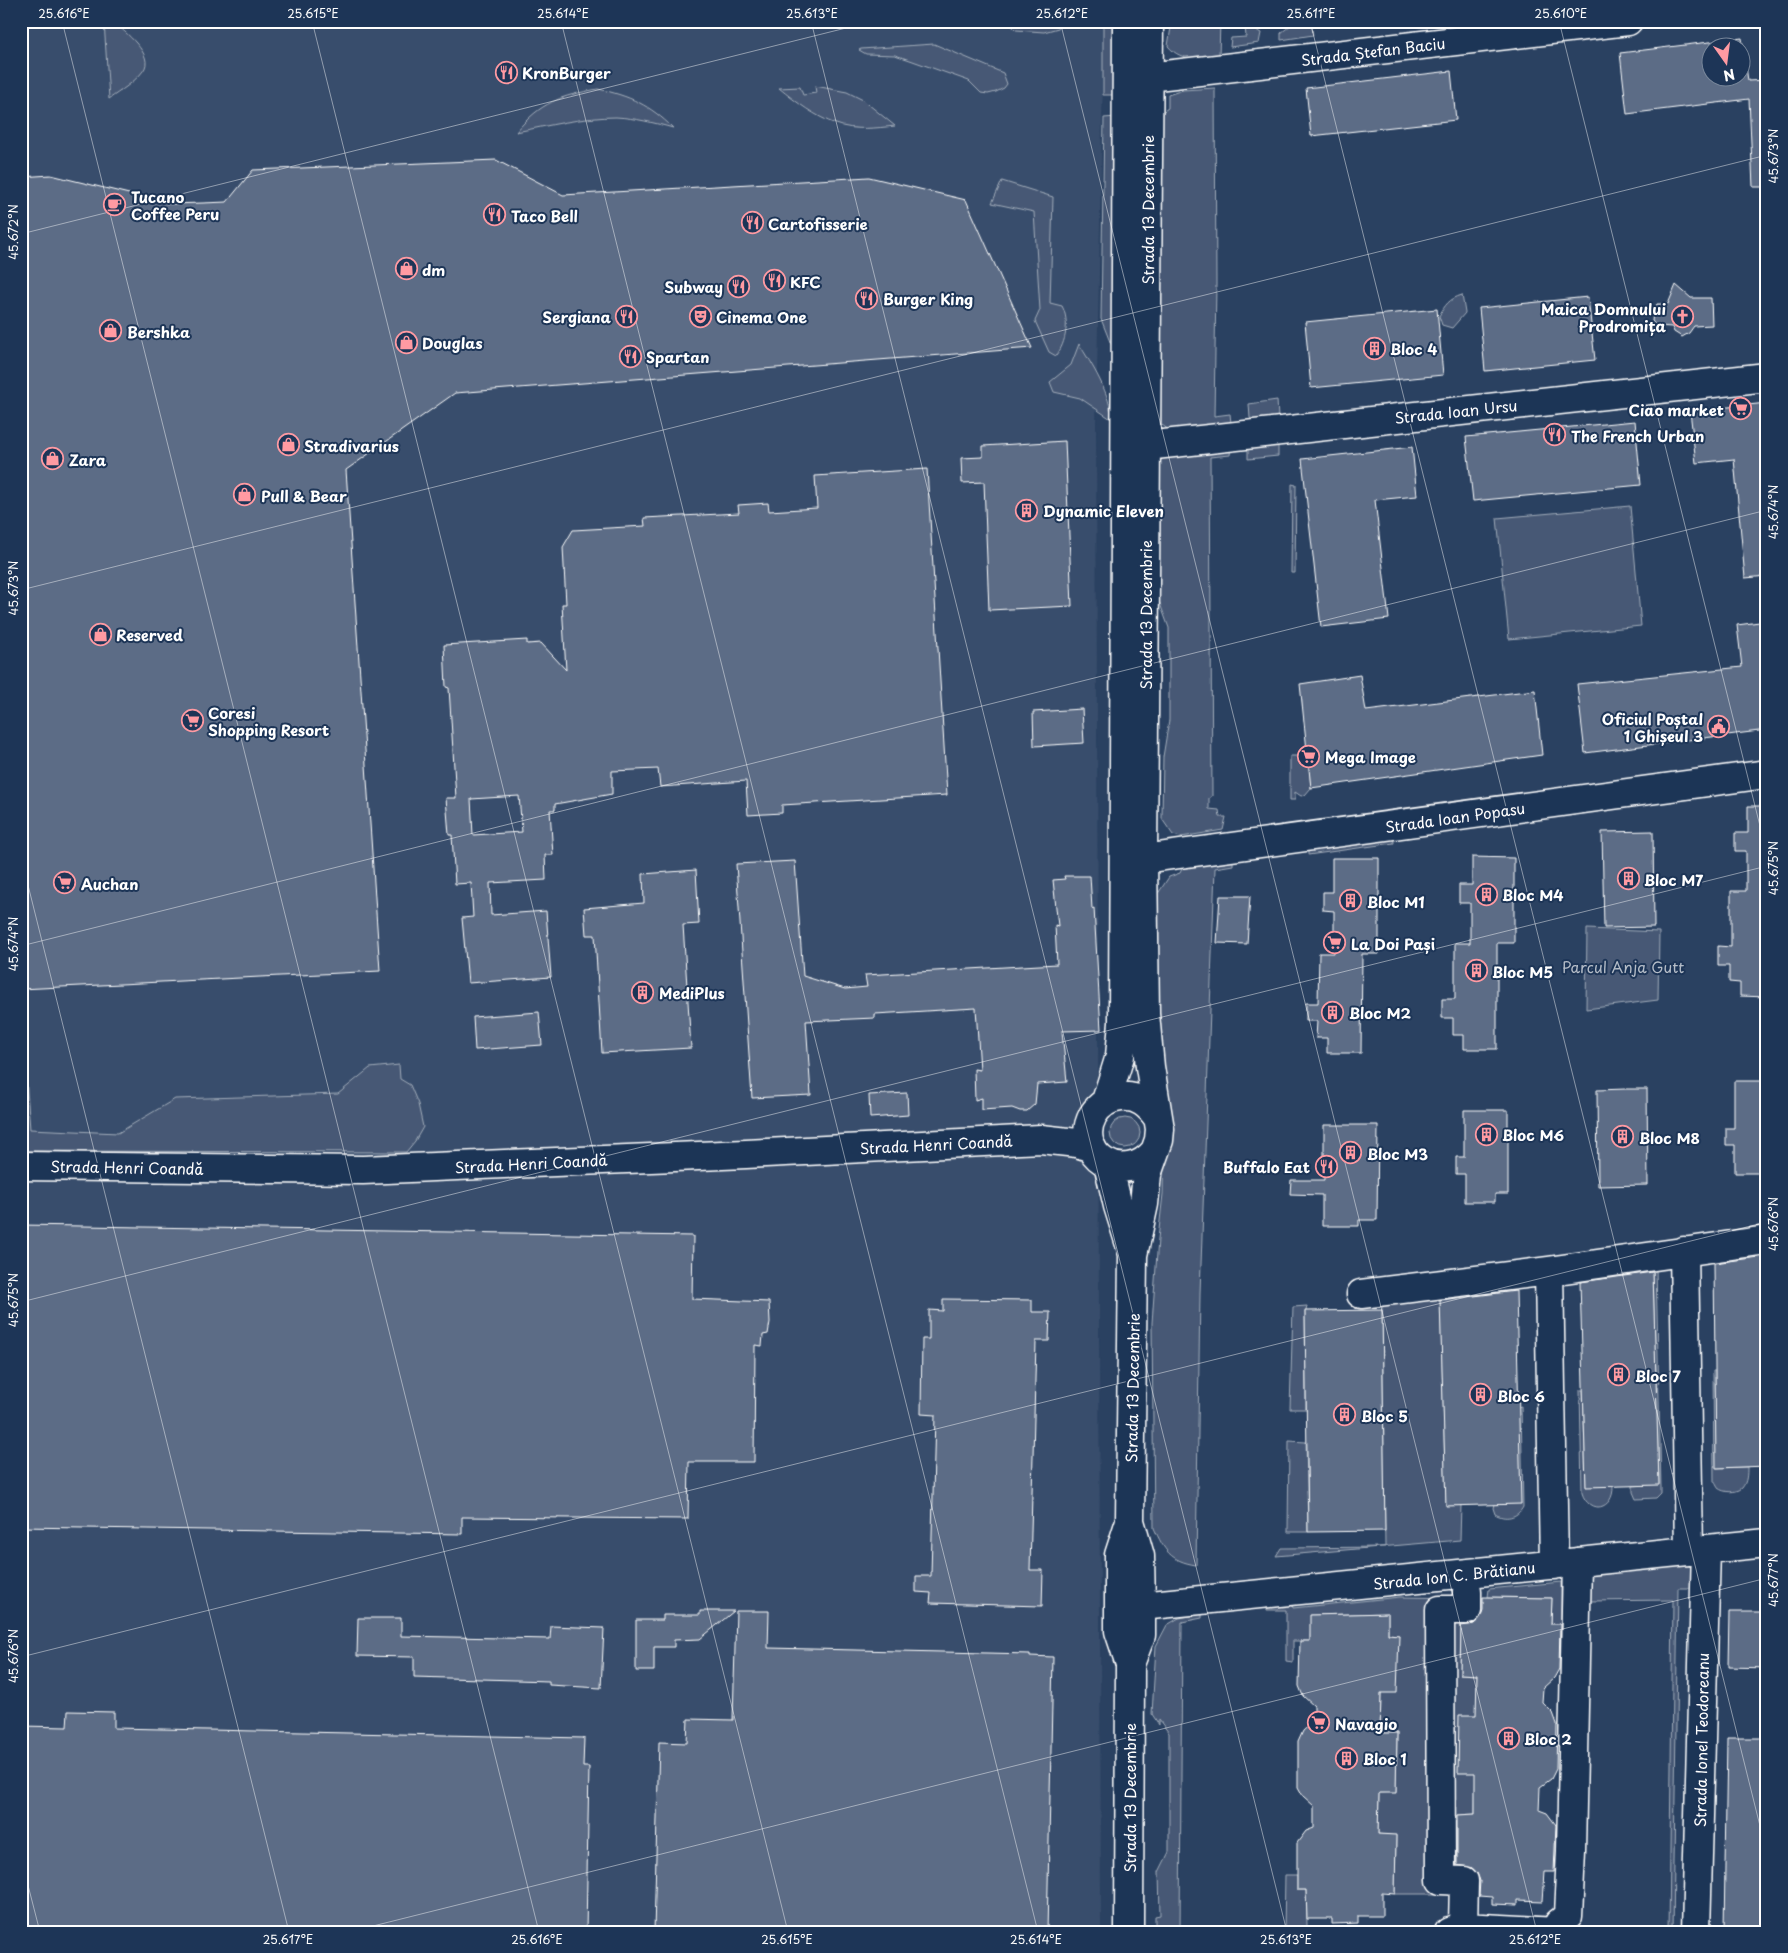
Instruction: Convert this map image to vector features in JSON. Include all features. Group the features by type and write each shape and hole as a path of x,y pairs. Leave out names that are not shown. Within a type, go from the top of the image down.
{"street":[{"name":"Strada 13 Decembrie","path":"1127,21 1122,1024 1120,1056 1089,1139 1100,1156 1133,1255"},
{"name":"Strada 13 Decembrie","path":"1128,1932 1130,1664 1140,1635 1141,1606 1140,1556 1130,1521 1133,1255 1144,1204 1147,1174 1160,1135 1145,1014 1143,859 1149,21"},
{"name":"Strada Ștefan Baciu","path":"1148,77 1628,21"},
{"name":"Strada Ioan Ursu","path":"1146,446 1767,377"},
{"name":"Strada Ioan Popasu","path":"1143,859 1767,774"},
{"path":"1098,1111 1115,1097 1135,1098 1151,1108 1158,1118"},
{"name":"Strada Henri Coandă","path":"1041,1139 1098,1111"},
{"name":"Strada Henri Coandă","path":"21,1166 363,1170 746,1154 1041,1139 1077,1143 1100,1156"},
{"path":"1100,1156 1124,1168 1133,1167 1148,1160 1155,1151"},
{"path":"1361,1294 1549,1271 1767,1240"},
{"name":"Strada Ionel Teodoreanu","path":"1684,1251 1698,1550 1696,1932"},
{"path":"1468,1590 1467,1610 1440,1610 1441,1880 1464,1881 1456,1929 1558,1932 1559,1923 1568,1916 1571,1851 1565,1563 1549,1271"},
{"name":"Strada 13 Decembrie","path":"1130,1521 1119,1555 1119,1631 1130,1664"},
{"name":"Strada Ion C. Brătianu","path":"1141,1606 1767,1543"}],"shaded area":[{"path":"21,21 1104,21 1096,424 1101,1932 21,1932"}],"green space":[{"path":"104,21 113,21 131,37 142,51 146,65 136,79 109,99"},
{"path":"1007,21 1070,21 1058,28 1044,32 1016,30"},
{"path":"1103,21 1115,21 1116,95 1103,95"},
{"path":"1172,21 1220,21 1219,56 1191,58 1179,55 1173,51 1168,46"},
{"path":"1228,21 1245,21 1245,23 1261,33 1259,43 1230,47 1231,38 1246,37 1245,26 1230,27"},
{"path":"1296,21 1311,21 1313,35 1281,40 1281,33"},
{"path":"934,44 1003,73 1007,84 996,92 981,93 969,81 910,60 895,55 866,54 859,50"},
{"path":"815,86 847,92 863,100 895,126 858,128 836,124 806,109 779,88 800,87 803,95 816,93"},
{"path":"1215,88 1216,285 1214,416 1230,414 1231,423 1225,426 1169,430 1158,422 1158,115 1168,108 1168,95 1183,90"},
{"path":"598,89 639,102 656,113 673,128 638,120 603,117 516,132 534,114 552,102 573,94"},
{"path":"1116,117 1114,352 1101,319 1104,118"},
{"path":"1002,181 1053,197 1050,303 1062,306 1066,318 1066,332 1056,356 1049,352 1035,321 1040,310 1034,212 992,203"},
{"path":"1462,295 1465,313 1452,328 1442,325 1439,316 1443,309 1448,303"},
{"path":"1079,344 1095,370 1104,390 1108,400 1111,419 1080,398 1054,392 1050,382 1071,365"},
{"path":"1277,400 1278,418 1258,422 1250,418 1249,404"},
{"path":"1278,443 1278,456 1248,459 1248,447"},
{"path":"1231,447 1230,455 1210,457 1212,796 1209,798 1209,809 1219,810 1220,817 1226,817 1223,830 1181,837 1173,835 1162,819 1163,757 1169,720 1169,628 1155,590 1158,466 1161,460 1169,454"},
{"path":"1292,484 1296,485 1295,573 1291,573"},
{"path":"1630,506 1641,626 1509,639 1497,518"},
{"path":"1290,756 1308,756 1311,788 1305,795 1301,796 1295,792 1295,800 1290,800"},
{"path":"1393,833 1394,843 1308,855 1308,845"},
{"path":"1233,856 1233,865 1215,868 1200,1293 1196,1565 1180,1561 1169,1553 1154,1528 1152,1323 1163,1194 1164,1142 1159,1034 1157,895 1169,877 1180,873 1184,865"},
{"name":"Parcul Anja Gutt","path":"1587,929 1659,932 1658,1000 1586,1009"},
{"path":"21,1012 30,1129 118,1133 175,1099 338,1094 370,1068 399,1065 400,1079 410,1085 418,1104 423,1127 406,1152 21,1151"},
{"path":"1125,1118 1136,1122 1140,1133 1136,1144 1125,1148 1114,1144 1110,1133 1114,1122"},
{"path":"1653,1269 1656,1269 1661,1493 1656,1498 1636,1499 1633,1486 1659,1484"},
{"path":"1440,1291 1446,1505 1461,1505 1460,1540 1385,1547 1382,1293"},
{"path":"1307,1306 1305,1312 1306,1409 1290,1409 1293,1307"},
{"path":"1713,1371 1715,1371 1717,1468 1747,1467 1744,1486 1734,1492 1721,1490 1714,1481"},
{"path":"1580,1390 1583,1390 1586,1486 1613,1486 1610,1500 1600,1507 1590,1505 1582,1493"},
{"path":"1521,1406 1523,1507 1514,1516 1503,1517 1495,1514 1493,1508 1518,1407"},
{"path":"1289,1441 1306,1442 1308,1532 1288,1532"},
{"path":"1379,1547 1276,1556 1281,1548"},
{"path":"1681,1564 1691,1567 1691,1588 1678,1588 1673,1932 1669,1932 1673,1600 1589,1601 1589,1576"},
{"path":"1561,1582 1561,1624 1551,1624 1552,1598 1488,1597 1489,1589"},
{"path":"1400,1597 1472,1598 1461,1618 1460,1674 1477,1675 1475,1814 1457,1815 1456,1894 1395,1894 1396,1836 1378,1834 1379,1793 1396,1792 1397,1734 1380,1733 1381,1693 1399,1635 1388,1634 1388,1613 1311,1615 1310,1641 1293,1641 1293,1663 1286,1662 1286,1610 1267,1610 1267,1607 1292,1604 1293,1608"},
{"path":"1202,1614 1202,1618 1182,1622 1180,1932 1155,1932 1155,1916 1160,1915 1159,1872 1169,1852 1169,1733 1159,1720 1159,1725 1152,1714 1156,1646 1167,1625 1179,1618"},
{"path":"1285,1875 1297,1875 1297,1890 1306,1890 1307,1926 1301,1932 1284,1932"}],"building":[{"path":"1700,43 1700,88 1750,88 1750,81 1767,80 1767,187 1753,187 1749,99 1627,114 1620,53"},
{"path":"1451,71 1456,120 1311,136 1306,88"},
{"name":"Coresi Shopping Resort","path":"496,160 563,195 869,177 966,200 1032,348 455,393 346,470 380,971 21,989 21,177 51,175 170,204 203,203 227,202 253,170"},
{"name":"Maica Domnului Prodromița","path":"1676,285 1691,298 1711,298 1712,325 1694,326 1689,333 1682,337 1674,332 1672,327 1656,326 1652,321 1653,312 1657,304 1668,304"},
{"path":"1588,297 1595,360 1485,371 1479,308"},
{"name":"Bloc 4","path":"1437,309 1443,375 1311,388 1305,322"},
{"path":"1767,403 1767,576 1745,578 1734,459 1696,463 1690,411"},
{"path":"1635,421 1641,485 1473,501 1466,437"},
{"name":"Dynamic Eleven","path":"1065,441 1072,606 989,610 984,482 962,483 961,458 983,457 983,446"},
{"path":"1412,447 1417,496 1375,500 1389,619 1321,627 1302,459"},
{"path":"927,469 947,795 782,805 782,813 748,815 746,781 660,787 658,769 612,771 612,794 555,804 555,810 550,810 553,855 545,855 546,880 490,883 491,915 546,911 551,977 468,983 462,918 473,917 471,883 455,884 452,835 449,835 446,798 456,798 449,688 446,687 444,645 527,640 527,644 541,643 566,670 562,604 566,604 563,547 573,530 645,526 644,518 739,513 738,505 768,503 769,511 817,508 815,476","holes":["519,796 522,832 473,835 471,799"]},
{"path":"1767,621 1767,730 1585,753 1577,684 1742,667 1737,625"},
{"path":"1360,675 1366,711 1535,690 1542,755 1311,788 1300,684"},
{"path":"1082,709 1084,743 1034,746 1033,712"},
{"path":"1748,806 1767,806 1767,997 1740,996 1740,983 1729,982 1729,966 1718,966 1718,946 1731,947 1731,891 1746,891 1746,851 1735,851 1735,833 1748,833"},
{"name":"Bloc M7","path":"1653,831 1654,927 1604,928 1602,832"},
{"path":"1472,857 1514,858 1514,943 1497,943 1497,1049 1464,1049 1464,1035 1453,1035 1453,1018 1442,1018 1442,999 1455,999 1455,943 1470,943 1470,903 1459,903 1459,885 1472,885"},
{"path":"1332,858 1379,858 1379,954 1362,954 1361,1053 1327,1053 1327,1038 1316,1038 1317,1021 1306,1021 1306,1003 1318,1003 1319,953 1334,953 1334,911 1323,910 1323,892 1332,892"},
{"path":"795,861 803,976 845,989 867,987 865,975 1057,964 1055,925 1058,926 1053,880 1065,879 1064,876 1090,876 1092,909 1094,908 1101,1030 1062,1031 1067,1082 1037,1084 1035,1104 1027,1111 1012,1108 982,1110 982,1098 975,1100 974,1069 980,1070 976,1008 875,1014 875,1018 806,1021 811,1095 752,1098 736,864"},
{"name":"MediPlus","path":"696,870 699,924 683,925 691,1048 602,1053 595,935 586,935 584,908 644,903 643,874"},
{"path":"1220,896 1250,896 1247,944 1217,943"},
{"path":"539,1012 542,1045 475,1050 473,1017"},
{"path":"1734,1081 1767,1081 1766,1173 1735,1173 1735,1145 1726,1145 1726,1128 1734,1128"},
{"name":"Bloc M8","path":"1647,1089 1648,1185 1598,1186 1597,1090"},
{"path":"907,1093 908,1115 870,1118 869,1095"},
{"name":"Bloc M6","path":"1464,1110 1508,1110 1508,1194 1495,1194 1495,1202 1465,1202 1465,1174 1456,1174 1456,1157 1464,1157"},
{"name":"Bloc M3","path":"1324,1125 1378,1125 1377,1220 1359,1220 1359,1226 1322,1226 1322,1195 1290,1194 1291,1180 1324,1180"},
{"path":"21,1225 693,1236 692,1299 769,1302 770,1322 768,1334 763,1335 762,1346 755,1345 754,1462 689,1462 688,1519 462,1517 462,1534 21,1527"},
{"path":"1767,1256 1767,1466 1716,1468 1714,1263"},
{"name":"Bloc 7","path":"1653,1272 1659,1485 1586,1487 1580,1282"},
{"name":"Bloc 6","path":"1516,1291 1521,1504 1446,1506 1440,1300"},
{"path":"943,1299 1032,1300 1032,1312 1050,1312 1049,1341 1036,1341 1030,1570 1043,1570 1042,1606 930,1603 931,1593 916,1592 916,1576 931,1576 935,1415 921,1414 922,1339 929,1339 929,1310 943,1311"},
{"name":"Bloc 5","path":"1382,1310 1385,1531 1308,1532 1305,1311"},
{"name":"Bloc 2","path":"1483,1597 1552,1598 1551,1624 1560,1624 1559,1669 1554,1678 1543,1688 1542,1702 1553,1713 1557,1724 1556,1769 1551,1779 1540,1787 1539,1810 1547,1813 1556,1825 1554,1872 1545,1872 1543,1901 1518,1900 1518,1905 1492,1904 1492,1897 1479,1896 1480,1881 1477,1873 1472,1868 1457,1865 1457,1815 1475,1814 1475,1773 1458,1773 1459,1715 1476,1715 1477,1675 1460,1674 1461,1626 1474,1624 1480,1618 1483,1610"},
{"path":"700,1611 734,1611 700,1639 674,1640 674,1647 654,1647 654,1671 636,1671 636,1620 663,1620 663,1615 700,1615"},
{"path":"736,1611 769,1611 768,1648 1030,1654 1030,1656 1053,1657 1047,1932 654,1932 659,1742 687,1743 688,1719 733,1720"},
{"path":"1729,1612 1767,1612 1767,1668 1728,1667"},
{"name":"Bloc 1","path":"1388,1613 1388,1634 1399,1635 1397,1693 1381,1693 1380,1733 1397,1733 1396,1793 1379,1793 1378,1834 1396,1835 1395,1894 1382,1893 1382,1916 1358,1916 1358,1923 1332,1924 1332,1919 1307,1919 1306,1890 1297,1890 1297,1843 1306,1831 1314,1828 1314,1806 1303,1796 1298,1787 1298,1742 1303,1731 1314,1721 1314,1706 1303,1696 1299,1686 1300,1641 1310,1641 1310,1615"},
{"path":"358,1618 401,1618 401,1636 550,1639 551,1626 604,1628 601,1688 549,1685 549,1681 414,1677 414,1657 357,1656"},
{"path":"68,1711 114,1712 114,1728 584,1738 583,1767 589,1767 586,1932 21,1932 21,1726 67,1727"},
{"path":"1727,1738 1767,1738 1767,1931 1724,1930"}],"place":[{"name":"KronBurger","path":"506,72"},
{"name":"Tucano Coffee Peru","path":"115,205"},
{"name":"Taco Bell","path":"495,215"},
{"name":"Cartofisserie","path":"752,223"},
{"name":"dm","path":"406,269"},
{"name":"KFC","path":"774,281"},
{"name":"Subway","path":"739,286"},
{"name":"Burger King","path":"867,298"},
{"name":"Sergiana","path":"627,316"},
{"name":"Cinema One","path":"700,316"},
{"name":"Maica Domnului Prodromița","path":"1682,317"},
{"name":"Bershka","path":"111,331"},
{"name":"Douglas","path":"406,342"},
{"name":"Bloc 4","path":"1374,348"},
{"name":"Spartan","path":"630,356"},
{"name":"Ciao market","path":"1740,409"},
{"name":"The French Urban","path":"1555,435"},
{"name":"Stradivarius","path":"288,445"},
{"name":"Zara","path":"53,459"},
{"name":"Pull & Bear","path":"245,495"},
{"name":"Dynamic Eleven","path":"1027,510"},
{"name":"Reserved","path":"100,634"},
{"name":"Coresi Shopping Resort","path":"192,721"},
{"name":"Oficiul Poștal 1 Ghișeul 3","path":"1719,727"},
{"name":"Mega Image","path":"1309,756"},
{"name":"Bloc M7","path":"1628,879"},
{"name":"Auchan","path":"65,883"},
{"name":"Bloc M4","path":"1486,894"},
{"name":"Bloc M1","path":"1351,901"},
{"name":"La Doi Pași","path":"1335,943"},
{"name":"Bloc M5","path":"1476,971"},
{"name":"MediPlus","path":"643,992"},
{"name":"Bloc M2","path":"1333,1012"},
{"name":"Bloc M6","path":"1486,1134"},
{"name":"Bloc M8","path":"1623,1137"},
{"name":"Bloc M3","path":"1351,1153"},
{"name":"Buffalo Eat","path":"1326,1166"},
{"name":"Bloc 7","path":"1619,1375"},
{"name":"Bloc 6","path":"1481,1395"},
{"name":"Bloc 5","path":"1345,1415"},
{"name":"Navagio","path":"1319,1723"},
{"name":"Bloc 2","path":"1508,1738"},
{"name":"Bloc 1","path":"1347,1758"}]}
